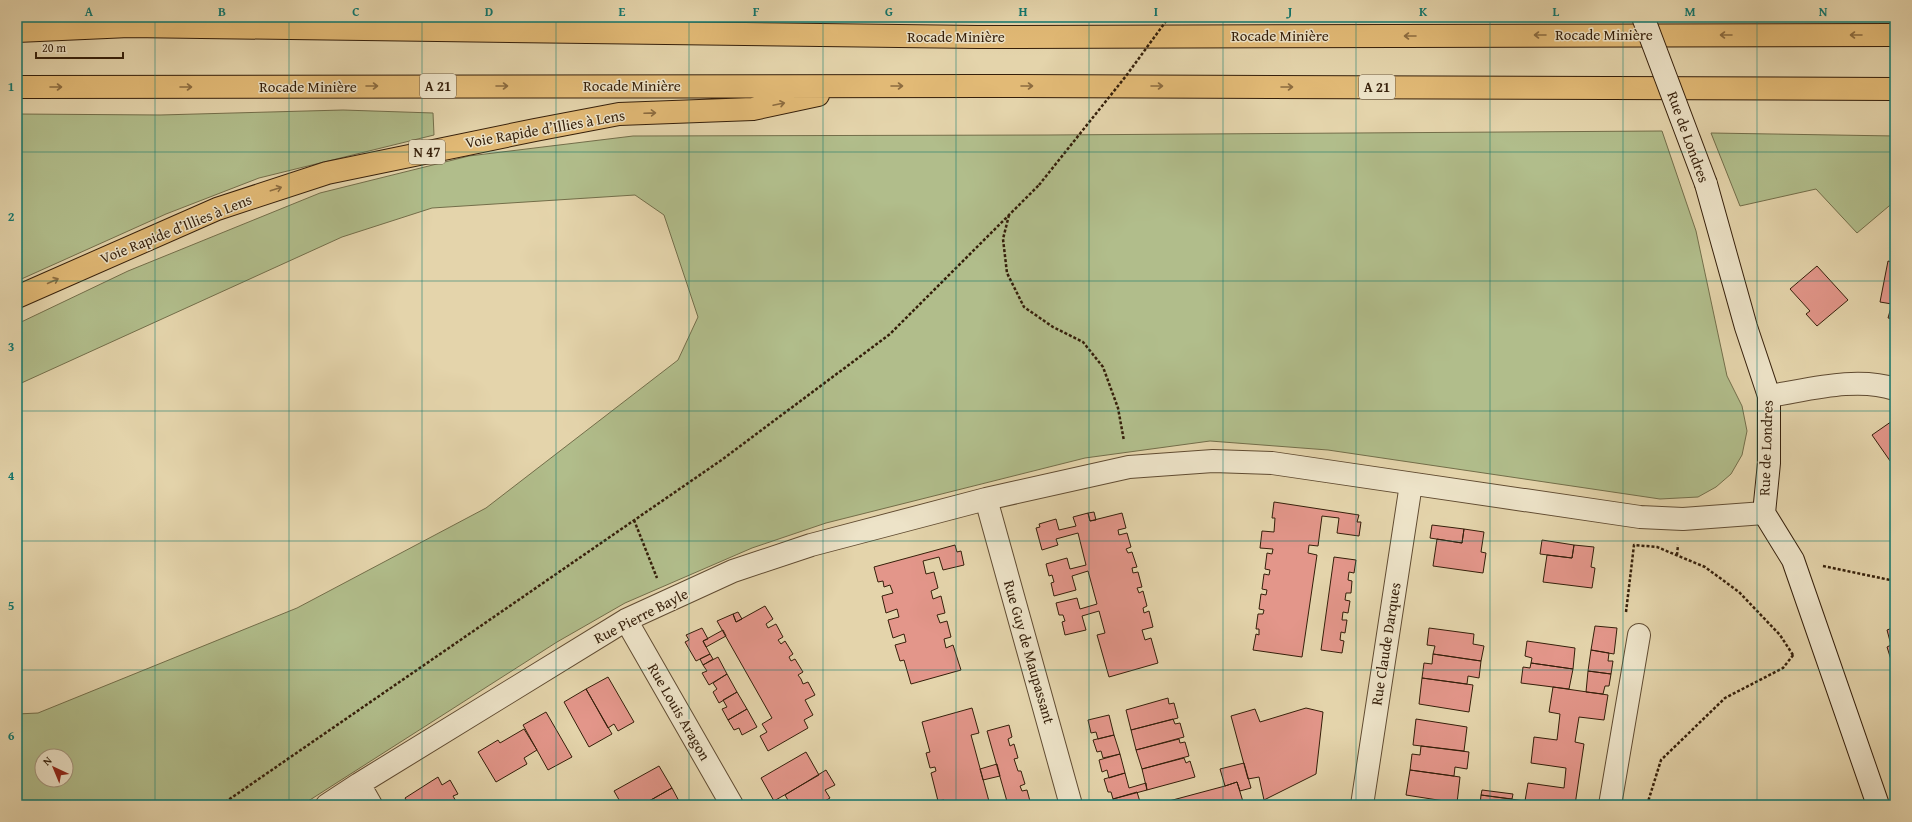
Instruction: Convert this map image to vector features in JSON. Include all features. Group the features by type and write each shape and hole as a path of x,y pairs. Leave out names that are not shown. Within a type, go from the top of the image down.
{"highway":[{"name":"Rocade Minière","path":"17,31 124,21 977,37 1895,36"},
{"name":"Rocade Minière","path":"17,87 858,86 1895,89"},
{"name":"Voie Rapide d’Illies à Lens","path":"17,297 217,209 327,173 619,114 753,110 858,86"}],"street":[{"name":"Rue de Londres","path":"1643,17 1706,184 1746,327 1769,396 1768,463 1764,513 1793,560 1878,805"},
{"path":"1769,396 1856,383 1882,384 1895,389"},
{"name":"Rue Pierre Bayle","path":"328,805 359,784 626,620 733,571 812,545 986,499 1129,467 1213,461 1272,463 1640,517 1683,519 1764,513"},
{"name":"Rue Claude Darques","path":"1362,805 1411,484"},
{"name":"Rue Guy de Maupassant","path":"986,499 1071,805"},
{"name":"Rue Louis Aragon","path":"626,620 732,805"},
{"path":"1610,805 1639,635"},
{"path":"359,784 370,805"}],"path":[{"path":"221,805 723,459 890,334 1039,185 1126,76 1169,17"},
{"path":"1009,215 1002,239 1007,273 1024,307 1053,327 1083,342 1103,367 1118,408 1129,467"},
{"path":"634,520 656,575 668,600"},
{"path":"1639,635 1639,631 1624,628 1634,545 1657,547 1705,567 1739,592 1780,635 1793,655"},
{"path":"1793,560 1895,581"},
{"path":"1647,805 1661,760 1725,698 1783,668 1816,624"}],"green space":[{"path":"343,110 433,113 434,135 259,178 166,214 17,281 17,114 160,115"},
{"path":"1662,131 1696,231 1727,376 1742,406 1747,431 1742,455 1731,474 1716,487 1698,497 1660,499 1328,450 1210,441 1085,458 826,523 752,548 625,603 557,642 302,805 17,805 17,714 38,713 297,608 486,508 678,360 698,317 664,215 635,195 432,208 342,237 17,385 17,324 128,271 320,193 469,156 633,136"},
{"path":"1711,133 1895,136 1895,201 1857,233 1816,189 1740,206"}],"building":[{"path":"1888,261 1895,263 1895,319 1888,318 1892,304 1880,302"},
{"path":"1817,266 1848,300 1817,326 1806,314 1810,311 1790,289"},
{"path":"1895,419 1895,468 1872,435"},
{"path":"1274,502 1359,515 1357,522 1361,522 1359,536 1337,533 1339,518 1322,516 1318,546 1309,545 1308,553 1317,555 1302,657 1253,650 1256,634 1259,635 1259,629 1256,629 1258,614 1263,614 1264,610 1259,609 1261,594 1266,595 1267,590 1262,589 1264,574 1269,575 1270,570 1265,569 1267,553 1272,554 1273,549 1260,548 1262,531 1274,532 1275,518 1272,518"},
{"path":"1094,512 1096,520 1090,521 1088,513"},
{"path":"1088,513 1090,521 1122,513 1126,528 1118,530 1119,535 1127,533 1131,547 1126,549 1128,553 1132,552 1137,567 1132,568 1133,573 1138,572 1142,587 1137,588 1139,593 1143,591 1147,606 1143,608 1144,613 1149,611 1153,627 1142,630 1145,640 1151,638 1158,663 1109,677 1097,635 1105,633 1099,611 1082,616 1086,630 1065,635 1062,622 1065,621 1063,615 1059,615 1056,603 1077,598 1080,609 1097,604 1088,571 1072,576 1076,590 1054,596 1051,583 1054,582 1052,575 1049,576 1046,564 1067,558 1070,569 1086,565 1078,533 1056,539 1058,545 1042,550 1036,528 1040,527 1039,524 1056,519 1059,530 1076,526 1073,517"},
{"path":"1432,525 1464,529 1462,543 1430,538"},
{"path":"1464,529 1484,532 1481,552 1486,553 1483,573 1433,566 1437,539 1462,543"},
{"path":"1542,540 1574,545 1572,558 1540,554"},
{"path":"955,545 957,552 961,551 964,565 943,570 939,557 923,561 926,574 934,572 938,588 931,591 933,599 941,596 945,613 937,615 940,623 947,621 951,637 944,639 946,648 953,645 961,670 911,684 904,660 900,661 895,645 906,642 904,634 893,638 888,620 899,617 897,609 886,613 882,596 893,593 890,585 884,587 883,581 878,582 874,567"},
{"path":"1574,545 1594,547 1591,567 1595,568 1592,588 1543,582 1547,555 1572,558"},
{"path":"1334,557 1356,560 1354,573 1349,572 1348,580 1352,581 1351,593 1346,593 1345,600 1350,601 1348,613 1343,612 1342,620 1347,620 1345,633 1341,632 1340,640 1344,641 1342,653 1321,650"},
{"path":"765,606 773,619 766,624 768,628 776,624 783,637 778,640 781,644 785,641 793,654 789,657 791,661 795,659 803,672 798,675 803,684 808,682 815,695 805,700 813,715 804,720 808,728 768,751 760,736 767,732 762,724 772,718 717,621 733,614 736,622"},
{"path":"738,612 742,619 736,622 733,614"},
{"path":"1595,626 1617,628 1614,654 1591,650"},
{"path":"1895,627 1895,666 1893,666 1887,647 1891,645 1887,630"},
{"path":"702,628 708,639 703,641 710,654 696,661 685,642 689,640 686,635"},
{"path":"1429,628 1474,634 1473,644 1484,646 1481,661 1433,654 1435,646 1427,645"},
{"path":"723,630 726,636 706,647 703,641"},
{"path":"1527,641 1575,648 1573,669 1531,663 1532,658 1525,656"},
{"path":"1591,650 1609,653 1608,661 1613,661 1611,674 1588,671"},
{"path":"710,654 713,659 703,665 700,659"},
{"path":"1433,654 1481,661 1479,678 1468,676 1467,684 1422,678 1424,663 1432,664"},
{"path":"718,657 727,674 709,685 702,673 707,671 703,665"},
{"path":"1531,663 1573,669 1569,689 1521,683 1523,667 1530,668"},
{"path":"1588,671 1611,674 1609,686 1605,686 1603,694 1586,692"},
{"path":"727,674 737,692 719,703 713,692 717,689 713,683"},
{"path":"608,677 634,722 618,731 614,724 608,728 586,689"},
{"path":"1422,678 1473,685 1469,712 1419,704"},
{"path":"1553,687 1608,695 1604,720 1579,717 1575,742 1584,744 1575,805 1480,805 1481,795 1525,801 1528,783 1564,788 1566,768 1531,763 1534,737 1557,740 1560,714 1549,712"},
{"path":"586,689 612,734 589,747 564,702"},
{"path":"737,692 747,709 728,720 722,709 727,707 723,700"},
{"path":"1168,698 1169,704 1174,703 1178,718 1131,730 1126,710"},
{"path":"972,708 979,733 971,735 990,805 944,805 944,800 938,801 931,773 936,771 935,767 930,768 926,753 930,752 922,722"},
{"path":"1306,708 1323,712 1316,774 1264,800 1259,777 1248,779 1231,716 1255,709 1260,722"},
{"path":"747,709 757,727 742,735 739,728 734,730 728,720"},
{"path":"546,712 572,757 548,770 523,725"},
{"path":"1109,715 1114,735 1098,739 1096,732 1091,733 1088,720"},
{"path":"1173,719 1175,724 1180,723 1184,737 1136,750 1131,730"},
{"path":"1416,719 1467,727 1464,751 1413,745"},
{"path":"1009,725 1012,737 1008,739 1010,746 1014,744 1018,758 1014,759 1018,771 1021,771 1025,784 1020,786 1022,791 1027,790 1031,805 1008,805 987,731"},
{"path":"524,729 537,750 524,758 527,764 496,782 478,752 498,740 500,743"},
{"path":"1114,735 1120,754 1103,758 1101,751 1097,752 1093,740"},
{"path":"1179,739 1180,743 1185,742 1189,756 1142,769 1136,750"},
{"path":"1421,746 1469,752 1467,769 1455,767 1454,776 1410,770 1412,754 1420,755"},
{"path":"806,752 819,775 774,801 761,778"},
{"path":"1120,754 1125,773 1109,778 1107,770 1102,772 1099,760"},
{"path":"1184,758 1186,763 1190,761 1195,777 1147,790 1142,769"},
{"path":"1244,763 1251,788 1240,791 1237,782 1225,786 1220,769"},
{"path":"997,764 1000,776 983,780 980,769"},
{"path":"659,766 672,788 642,805 622,805 614,791"},
{"path":"826,770 835,785 825,790 830,798 818,805 784,805 789,802 785,795"},
{"path":"1410,770 1460,777 1457,803 1406,795"},
{"path":"1125,773 1129,788 1146,783 1147,790 1113,799 1111,792 1108,792 1104,779"},
{"path":"438,777 442,785 450,780 458,794 453,796 458,805 409,805 405,798"},
{"path":"1237,782 1244,805 1154,805 1225,786"},
{"path":"672,788 680,803 676,805 642,805"},
{"path":"1482,790 1513,794 1512,799 1481,795"},
{"path":"1137,792 1141,805 1114,805 1113,799"}]}
